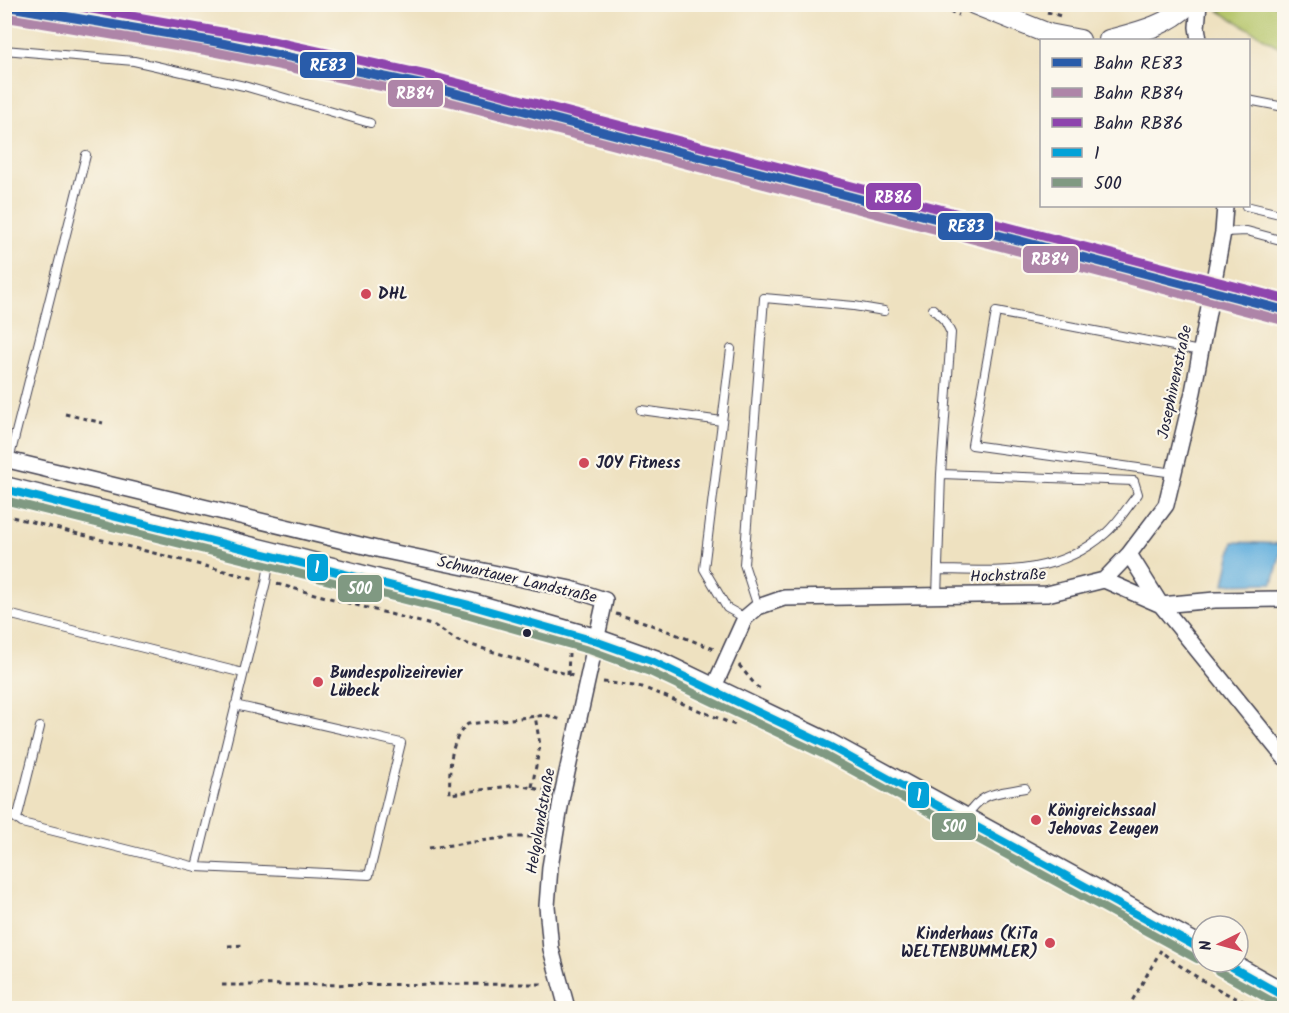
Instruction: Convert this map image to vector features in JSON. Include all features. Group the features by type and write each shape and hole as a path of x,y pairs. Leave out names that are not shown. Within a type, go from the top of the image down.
{"main road":[{"name":"Schwartauer Landstraße","path":"4,489 469,605 595,641"},
{"path":"595,641 654,662 829,746 964,820 1166,942 1190,948"},
{"path":"1245,974 1284,996"}],"street":[{"path":"974,4 1048,34 1075,39"},
{"path":"1113,39 1150,29 1176,17 1189,4"},
{"path":"1198,39 1199,4"},
{"name":"Josephinenstraße","path":"1130,554 1166,505 1201,344 1223,232 1225,207"},
{"name":"Schwartauer Landstraße","path":"7,459 381,550 571,590 605,600 595,641"},
{"path":"1284,599 1215,600 1161,605 1104,580 1130,554 1161,605 1284,757"},
{"name":"Hochstraße","path":"712,691 745,618 758,607 784,598 1047,594 1104,580"},
{"name":"Helgolandstraße","path":"567,1008 550,949 547,906 554,836 595,641"}],"lane":[{"path":"4,50 134,61 244,86 370,123"},
{"path":"1250,100 1284,107"},
{"path":"7,459 86,155"},
{"path":"1250,207 1284,215"},
{"path":"1223,232 1247,231 1284,241"},
{"path":"758,607 744,564 764,298 884,311"},
{"path":"933,309 945,321 951,333 941,474 937,597"},
{"path":"1174,472 972,445 996,312 1201,344"},
{"path":"731,349 704,569 727,608 745,618"},
{"path":"641,410 722,421"},
{"path":"938,570 1012,571 1043,566 1085,549 1108,532 1138,494 1134,481 941,474"},
{"path":"196,867 266,582 270,554"},
{"path":"4,613 243,673"},
{"path":"4,808 22,823 196,867 369,875 401,743 235,705"},
{"path":"17,819 40,728"},
{"path":"964,820 974,805 986,795 1025,788"}],"path":[{"path":"1037,8 1069,19"},
{"path":"64,414 103,423"},
{"path":"4,515 435,626 458,641 568,675 642,687 738,726"},
{"path":"603,610 644,622 728,655"},
{"path":"562,795 518,785 450,794 449,770 459,731 468,724 546,715 578,725"},
{"path":"532,787 540,745 535,716"},
{"path":"429,848 511,837 554,836"},
{"path":"1128,1008 1166,942 1188,972 1224,993 1260,1008"},
{"path":"228,946 246,945"},
{"path":"222,985 560,984"}],"green space":[{"path":"1273,4 1284,11 1284,50 1219,11 1221,5"}],"water":[{"path":"1233,542 1283,544 1273,583 1224,584"}],"rail line":[{"name":"RB86","path":"64,4 272,41 431,76 1284,299"},
{"name":"RE83","path":"4,6 217,42 429,86 1284,310"},
{"name":"RB84","path":"4,17 215,52 427,96 1281,320"}],"transit line":[{"name":"1","path":"4,489 469,605 595,641 654,662 829,746 1190,943"},
{"name":"500","path":"4,500 466,615 592,651 650,672 824,755 1190,955"},
{"name":"500","path":"1223,974 1279,1005"},
{"name":"1","path":"1245,974 1284,996"}],"place":[{"name":"DHL","path":"366,294"},
{"name":"JOY Fitness","path":"584,463"},
{"name":"Bundespolizeirevier Lübeck","path":"318,682"},
{"name":"Königreichssaal Jehovas Zeugen","path":"1036,820"},
{"name":"Kinderhaus (KiTa WELTENBUMMLER)","path":"1050,943"}]}
